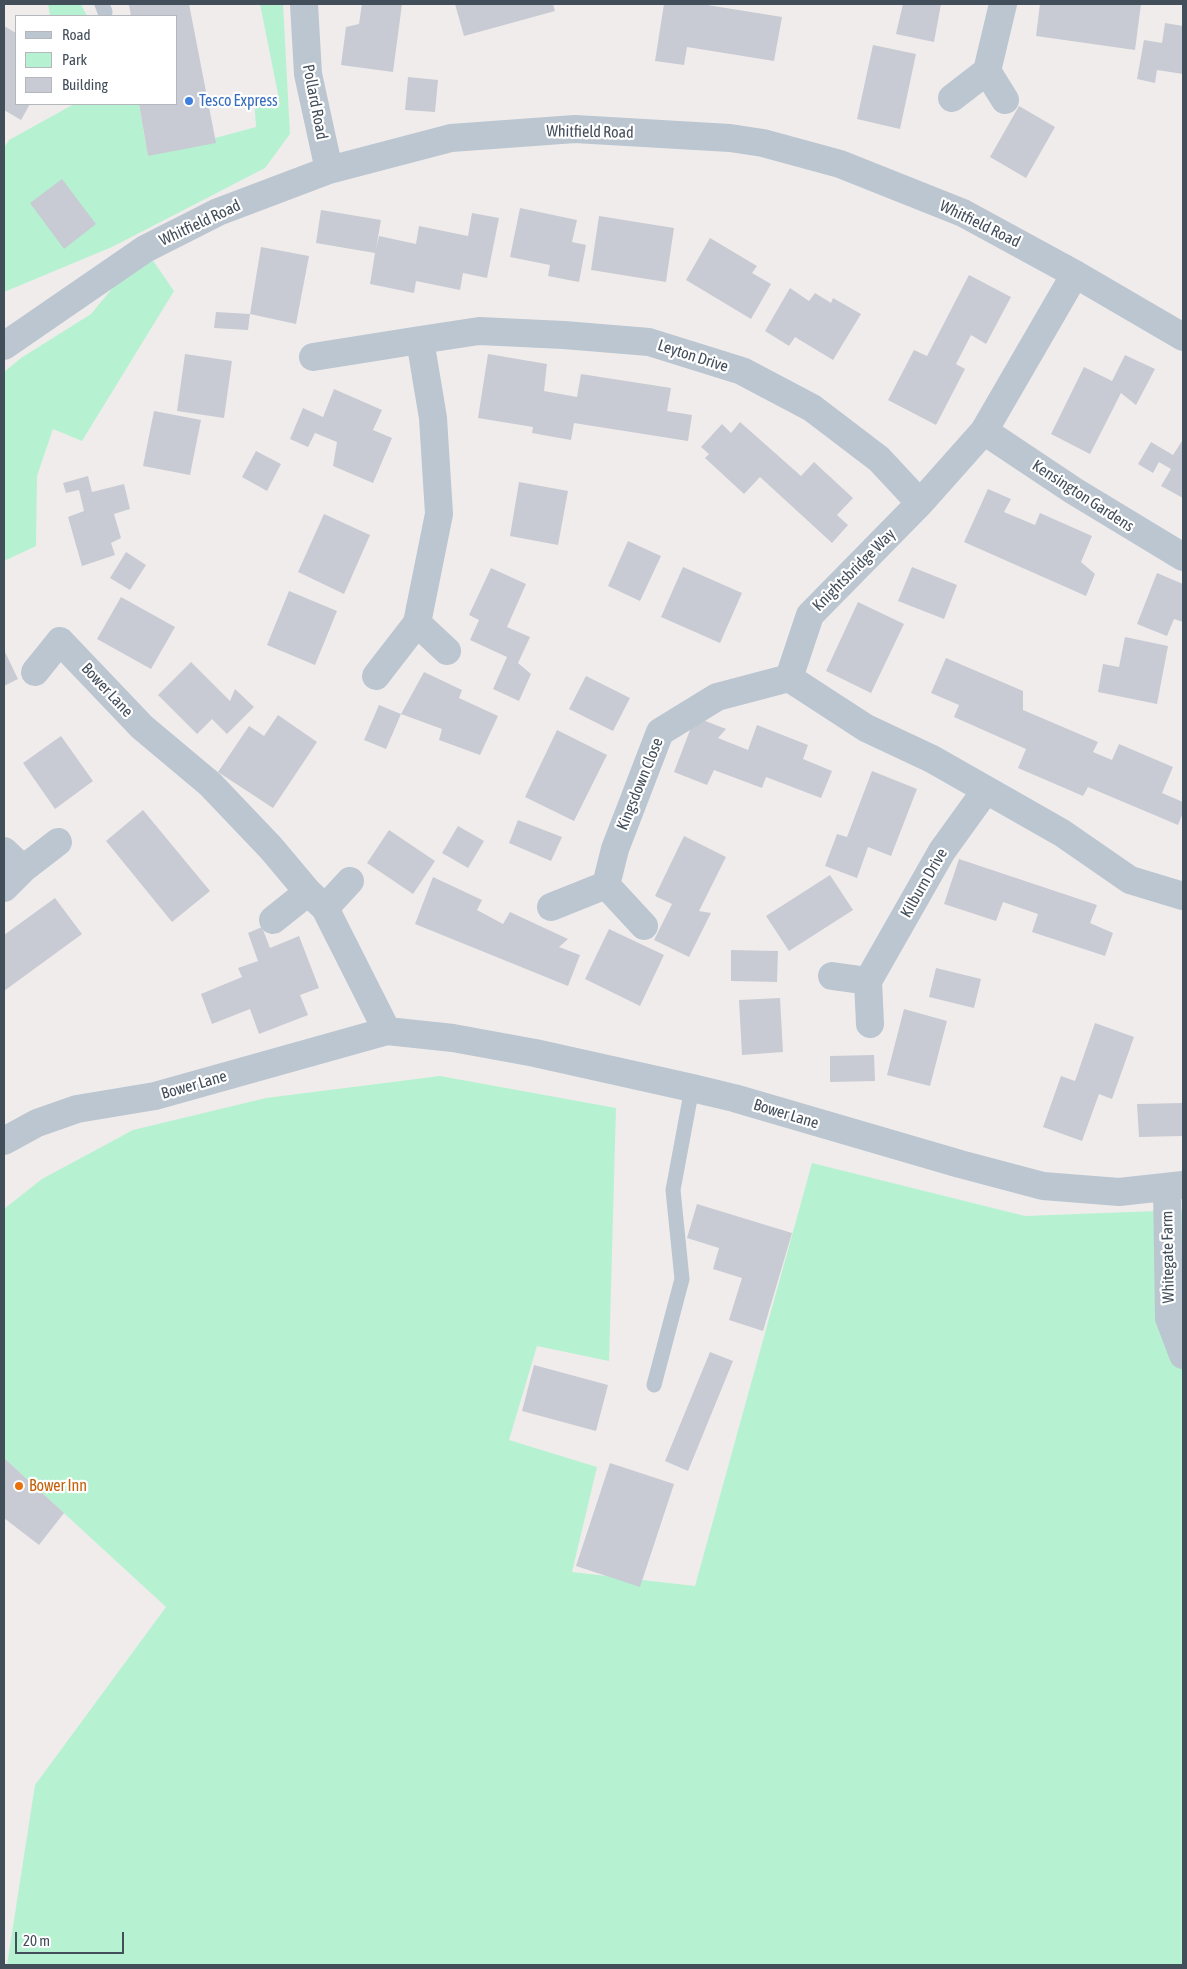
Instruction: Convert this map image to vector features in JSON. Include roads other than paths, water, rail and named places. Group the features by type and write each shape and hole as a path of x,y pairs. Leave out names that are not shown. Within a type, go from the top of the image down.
{"street":[{"name":"Pollard Road","path":"304,4 308,74 329,170"},
{"path":"952,98 987,70 1003,4"},
{"path":"987,70 1004,100"},
{"name":"Whitfield Road","path":"4,346 145,249 218,212 329,170 451,138 575,129 764,143 840,164 964,212 1183,336"},
{"name":"Knightsbridge Way","path":"789,678 810,615 920,503 984,431 1075,274"},
{"name":"Leyton Drive","path":"312,357 479,331 650,342 742,371 812,408 879,459 920,503"},
{"path":"376,676 417,622 439,514 433,418 420,340"},
{"name":"Kensington Gardens","path":"984,431 1074,491 1183,557"},
{"path":"417,622 448,651"},
{"name":"Bower Lane","path":"35,672 60,642 142,727 210,784 317,900 387,1030"},
{"path":"789,678 866,728 932,759 1062,833 1130,880 1183,896"},
{"name":"Kingsdown Close","path":"606,885 615,849 660,732 717,697 789,678"},
{"name":"Kilburn Drive","path":"868,981 942,850 986,790"},
{"path":"10,870 58,842"},
{"path":"273,920 317,900 350,881"},
{"path":"551,907 606,885 644,926"},
{"path":"832,976 868,981 870,1024"},
{"name":"Bower Lane","path":"4,1141 36,1123 77,1109 155,1096 387,1030 453,1038 535,1053 692,1088 734,1098 960,1164 1043,1186 1119,1192 1175,1186"},
{"name":"Whitegate Farm","path":"1175,1186 1169,1318 1183,1355"}],"lane":[{"path":"654,1385 682,1279 673,1190 692,1088"}],"place":[{"name":"Tesco Express","path":"189,101"},
{"name":"Bower Inn","path":"19,1486"}]}
